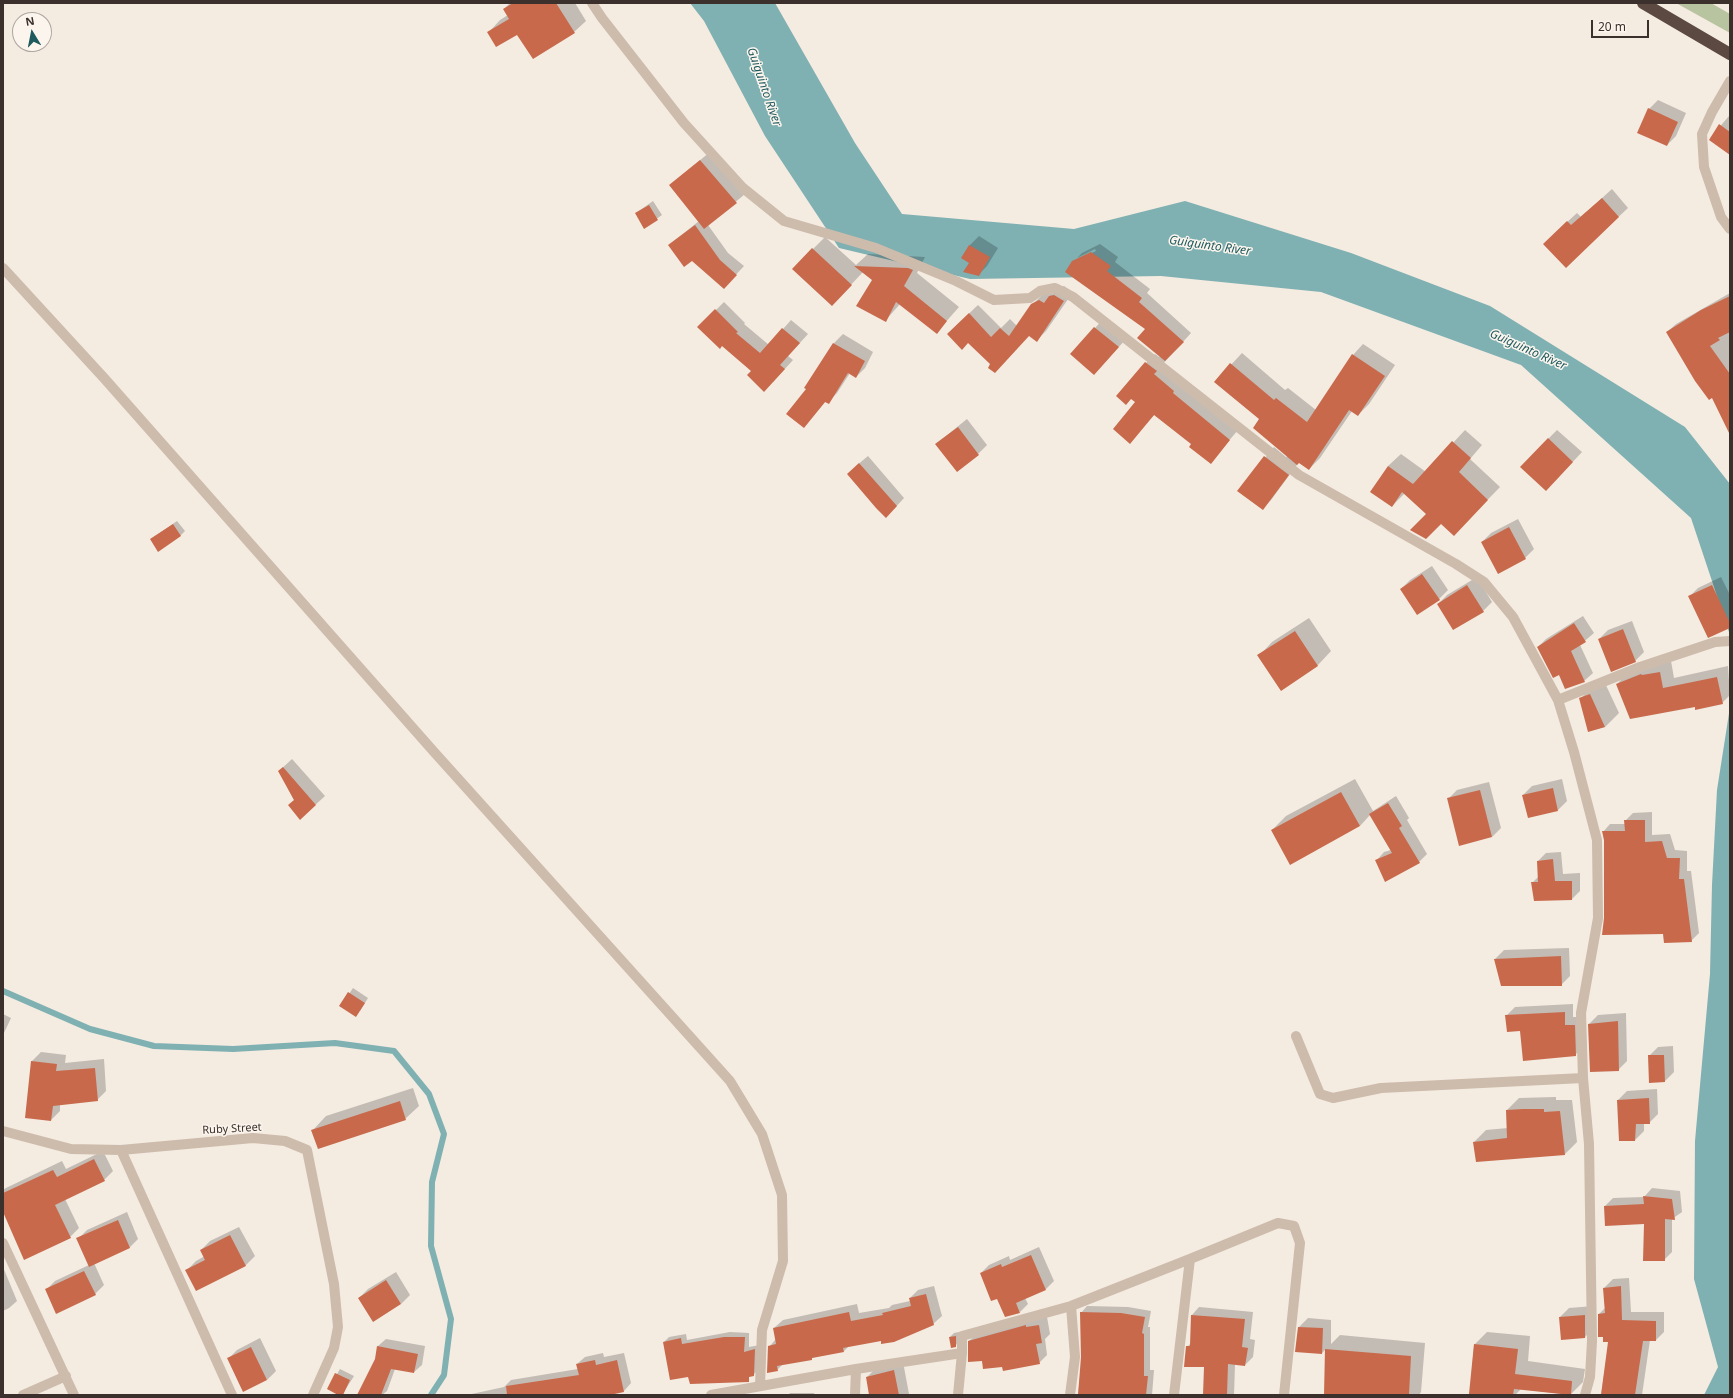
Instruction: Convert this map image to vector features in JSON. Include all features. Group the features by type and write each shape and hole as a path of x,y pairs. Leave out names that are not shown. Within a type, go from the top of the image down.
{"highway":[{"path":"1644,3 1730,54"}],"street":[{"path":"592,3 684,123 743,188 784,221 876,248 994,300 1030,298 1040,291 1055,288 1073,297 1299,475 1456,564 1484,582 1513,617 1558,700 1574,752 1597,840 1598,918 1581,1013 1583,1078 1589,1144 1592,1340 1590,1377 1585,1395"},
{"path":"1730,81 1712,112 1702,134 1704,167 1721,217 1730,228"},
{"path":"3,268 104,378 435,753 730,1081 762,1134 782,1195 783,1261 762,1330 760,1386"},
{"path":"1558,700 1640,667 1715,642 1730,641"},
{"path":"1296,1036 1320,1094 1333,1098 1381,1088 1583,1078"},
{"name":"Ruby Street","path":"3,1131 72,1149 121,1150 253,1138 285,1141 307,1150 334,1284 338,1327 334,1348 313,1395"},
{"path":"121,1150 232,1395"},
{"path":"958,1395 962,1336 1071,1306 1190,1260 1278,1223 1294,1226 1300,1243 1284,1395"},
{"path":"3,1243 74,1395"},
{"path":"1174,1395 1190,1260"},
{"path":"1070,1395 1074,1357 1071,1306"},
{"path":"711,1395 856,1369 962,1353"},
{"path":"855,1395 856,1369"},
{"path":"23,1395 66,1376"}],"green space":[{"path":"1676,3 1711,3 1730,14 1730,33"}],"water":[{"name":"Guiguinto River","path":"690,3 775,3 855,143 902,214 1074,229 1185,201 1351,253 1490,306 1685,427 1730,484 1730,635 1691,518 1521,365 1321,292 1161,276 970,279 839,248 765,136 704,21"},
{"path":"1730,707 1730,1395 1704,1395 1718,1367 1694,1279 1695,1141 1710,974 1712,885 1717,790"}],"building":[{"path":"513,3 556,3 575,33 533,59 517,35 496,47 487,32 509,19 503,9"},
{"path":"1648,108 1678,122 1667,146 1637,133"},
{"path":"1719,124 1730,132 1730,155 1709,140"},
{"path":"700,160 737,203 704,229 669,185"},
{"path":"1602,198 1619,217 1566,268 1543,244 1567,221 1571,225"},
{"path":"649,205 658,220 644,229 635,213"},
{"path":"695,225 720,260 737,275 724,289 692,261 684,267 668,245"},
{"path":"969,245 990,257 979,276 963,272 969,263 961,258"},
{"path":"812,248 852,285 832,306 792,269"},
{"path":"1091,252 1111,266 1107,271 1142,298 1139,302 1184,342 1165,361 1137,338 1145,329 1065,272 1072,261"},
{"path":"854,266 908,268 913,270 904,286 947,321 937,334 896,302 886,322 856,306 872,280"},
{"path":"1054,295 1064,301 1037,342 1029,336 995,373 988,368 990,364 968,343 962,350 947,334 969,313 991,337 1000,328 1009,336 1031,304 1039,300 1044,303 1049,296"},
{"path":"1730,296 1730,332 1718,338 1720,340 1710,346 1730,374 1730,435 1712,398 1709,400 1695,381 1666,332 1701,310"},
{"path":"715,309 738,332 736,333 760,353 782,328 800,343 780,365 785,369 764,392 747,375 751,371 722,346 720,349 697,327"},
{"path":"1094,327 1119,347 1094,375 1070,354"},
{"path":"833,343 865,361 856,378 848,373 829,404 825,402 804,428 786,414 806,389 804,388"},
{"path":"1352,354 1385,376 1358,416 1349,410 1309,470 1299,463 1297,465 1253,428 1259,419 1214,382 1230,363 1274,400 1276,398 1307,422"},
{"path":"1145,362 1157,371 1154,374 1174,391 1173,393 1230,440 1211,464 1189,447 1191,444 1154,415 1130,444 1113,429 1135,402 1131,399 1126,405 1116,396"},
{"path":"958,427 979,455 957,472 935,444"},
{"path":"1548,438 1573,462 1546,491 1520,467"},
{"path":"1452,441 1471,458 1459,472 1488,500 1454,536 1441,524 1426,539 1410,530 1426,514 1402,492 1392,507 1370,492 1388,466 1413,484"},
{"path":"1264,456 1289,475 1263,510 1237,491"},
{"path":"859,463 897,506 886,518 847,474"},
{"path":"173,524 181,536 158,552 150,539"},
{"path":"1509,527 1526,559 1498,574 1481,542"},
{"path":"1422,574 1440,600 1417,615 1400,589"},
{"path":"1467,585 1484,612 1453,630 1437,604"},
{"path":"1712,585 1730,623 1730,628 1708,638 1688,596"},
{"path":"1574,623 1586,642 1571,651 1585,682 1565,689 1559,675 1553,678 1537,647"},
{"path":"1623,629 1636,662 1611,672 1598,639"},
{"path":"1295,631 1318,666 1281,691 1257,655"},
{"path":"1660,672 1663,688 1717,677 1723,704 1695,710 1695,707 1630,719 1616,684 1641,674"},
{"path":"1590,694 1605,727 1588,732 1579,698"},
{"path":"283,767 316,805 300,820 288,805 294,800 278,771"},
{"path":"1553,788 1558,811 1528,818 1522,795"},
{"path":"1480,790 1492,837 1459,846 1447,798"},
{"path":"1341,792 1360,826 1290,865 1271,830"},
{"path":"1388,803 1402,826 1399,828 1420,863 1385,882 1375,860 1392,853 1369,814"},
{"path":"1624,820 1645,820 1645,842 1662,841 1667,858 1680,858 1679,879 1684,879 1692,942 1664,943 1663,934 1602,935 1604,918 1604,840 1602,831 1625,831"},
{"path":"1553,859 1555,881 1572,881 1572,900 1534,901 1531,882 1538,882 1537,861"},
{"path":"1561,956 1562,986 1501,986 1494,959"},
{"path":"348,992 365,1003 356,1017 339,1006"},
{"path":"1565,1012 1565,1025 1575,1025 1576,1056 1523,1061 1520,1031 1507,1032 1505,1015"},
{"path":"1618,1021 1619,1071 1590,1072 1588,1024"},
{"path":"1648,1055 1664,1055 1665,1082 1649,1083"},
{"path":"31,1061 57,1064 56,1071 95,1068 98,1101 53,1106 51,1121 25,1118"},
{"path":"1649,1098 1650,1124 1636,1124 1635,1141 1619,1141 1617,1100"},
{"path":"400,1101 406,1120 318,1149 311,1130"},
{"path":"1544,1109 1544,1112 1560,1111 1565,1155 1476,1162 1473,1142 1507,1138 1506,1110"},
{"path":"94,1159 105,1181 55,1205 71,1238 24,1260 3,1212 3,1193 53,1170 57,1177"},
{"path":"1643,1196 1672,1199 1675,1220 1665,1219 1665,1261 1643,1261 1644,1224 1605,1226 1604,1206 1644,1204"},
{"path":"118,1220 130,1248 89,1267 76,1238"},
{"path":"230,1235 246,1266 196,1291 185,1270 205,1260 200,1250"},
{"path":"1031,1255 1046,1290 1016,1303 1020,1313 1005,1317 997,1299 991,1301 980,1273 1001,1264 1002,1267"},
{"path":"84,1271 96,1295 56,1314 45,1289"},
{"path":"386,1280 401,1304 373,1322 358,1298"},
{"path":"1621,1286 1622,1320 1656,1321 1656,1341 1643,1341 1635,1395 1601,1395 1608,1342 1603,1342 1603,1337 1598,1337 1598,1314 1605,1313 1603,1288"},
{"path":"926,1294 934,1325 894,1342 881,1344 881,1341 843,1348 844,1352 812,1358 812,1360 777,1366 778,1371 767,1373 768,1346 776,1344 773,1328 849,1312 851,1321 883,1315 882,1313 911,1306 909,1298"},
{"path":"1080,1312 1121,1313 1145,1317 1142,1333 1144,1334 1144,1376 1148,1376 1146,1395 1078,1395 1081,1357"},
{"path":"1191,1315 1245,1319 1242,1347 1248,1348 1245,1366 1228,1364 1227,1395 1203,1395 1204,1367 1184,1367 1186,1346 1190,1346"},
{"path":"1585,1315 1585,1338 1561,1340 1559,1317"},
{"path":"1026,1325 1026,1327 1039,1325 1042,1343 1036,1344 1040,1364 1003,1371 1002,1367 983,1369 982,1361 968,1362 968,1341"},
{"path":"1298,1327 1323,1328 1322,1354 1295,1352"},
{"path":"956,1336 956,1347 951,1348 949,1337"},
{"path":"724,1337 745,1337 744,1352 755,1349 754,1376 749,1377 749,1382 690,1384 688,1377 670,1380 663,1342 681,1338 682,1344"},
{"path":"1474,1344 1518,1349 1515,1374 1572,1381 1571,1395 1514,1389 1513,1395 1469,1394"},
{"path":"377,1346 418,1354 414,1373 391,1369 381,1395 357,1395 375,1359"},
{"path":"251,1347 267,1380 243,1392 227,1358"},
{"path":"1325,1349 1411,1356 1409,1395 1324,1395"},
{"path":"595,1360 596,1365 617,1360 624,1392 610,1395 507,1395 506,1386 579,1375 576,1364"},
{"path":"894,1370 899,1395 869,1395 866,1377"},
{"path":"335,1373 350,1380 343,1395 338,1395 327,1389"}],"waterway":[{"path":"3,991 90,1029 154,1046 233,1049 335,1043 394,1051 429,1094 444,1134 432,1182 431,1246 451,1319 444,1375 431,1395"}]}
